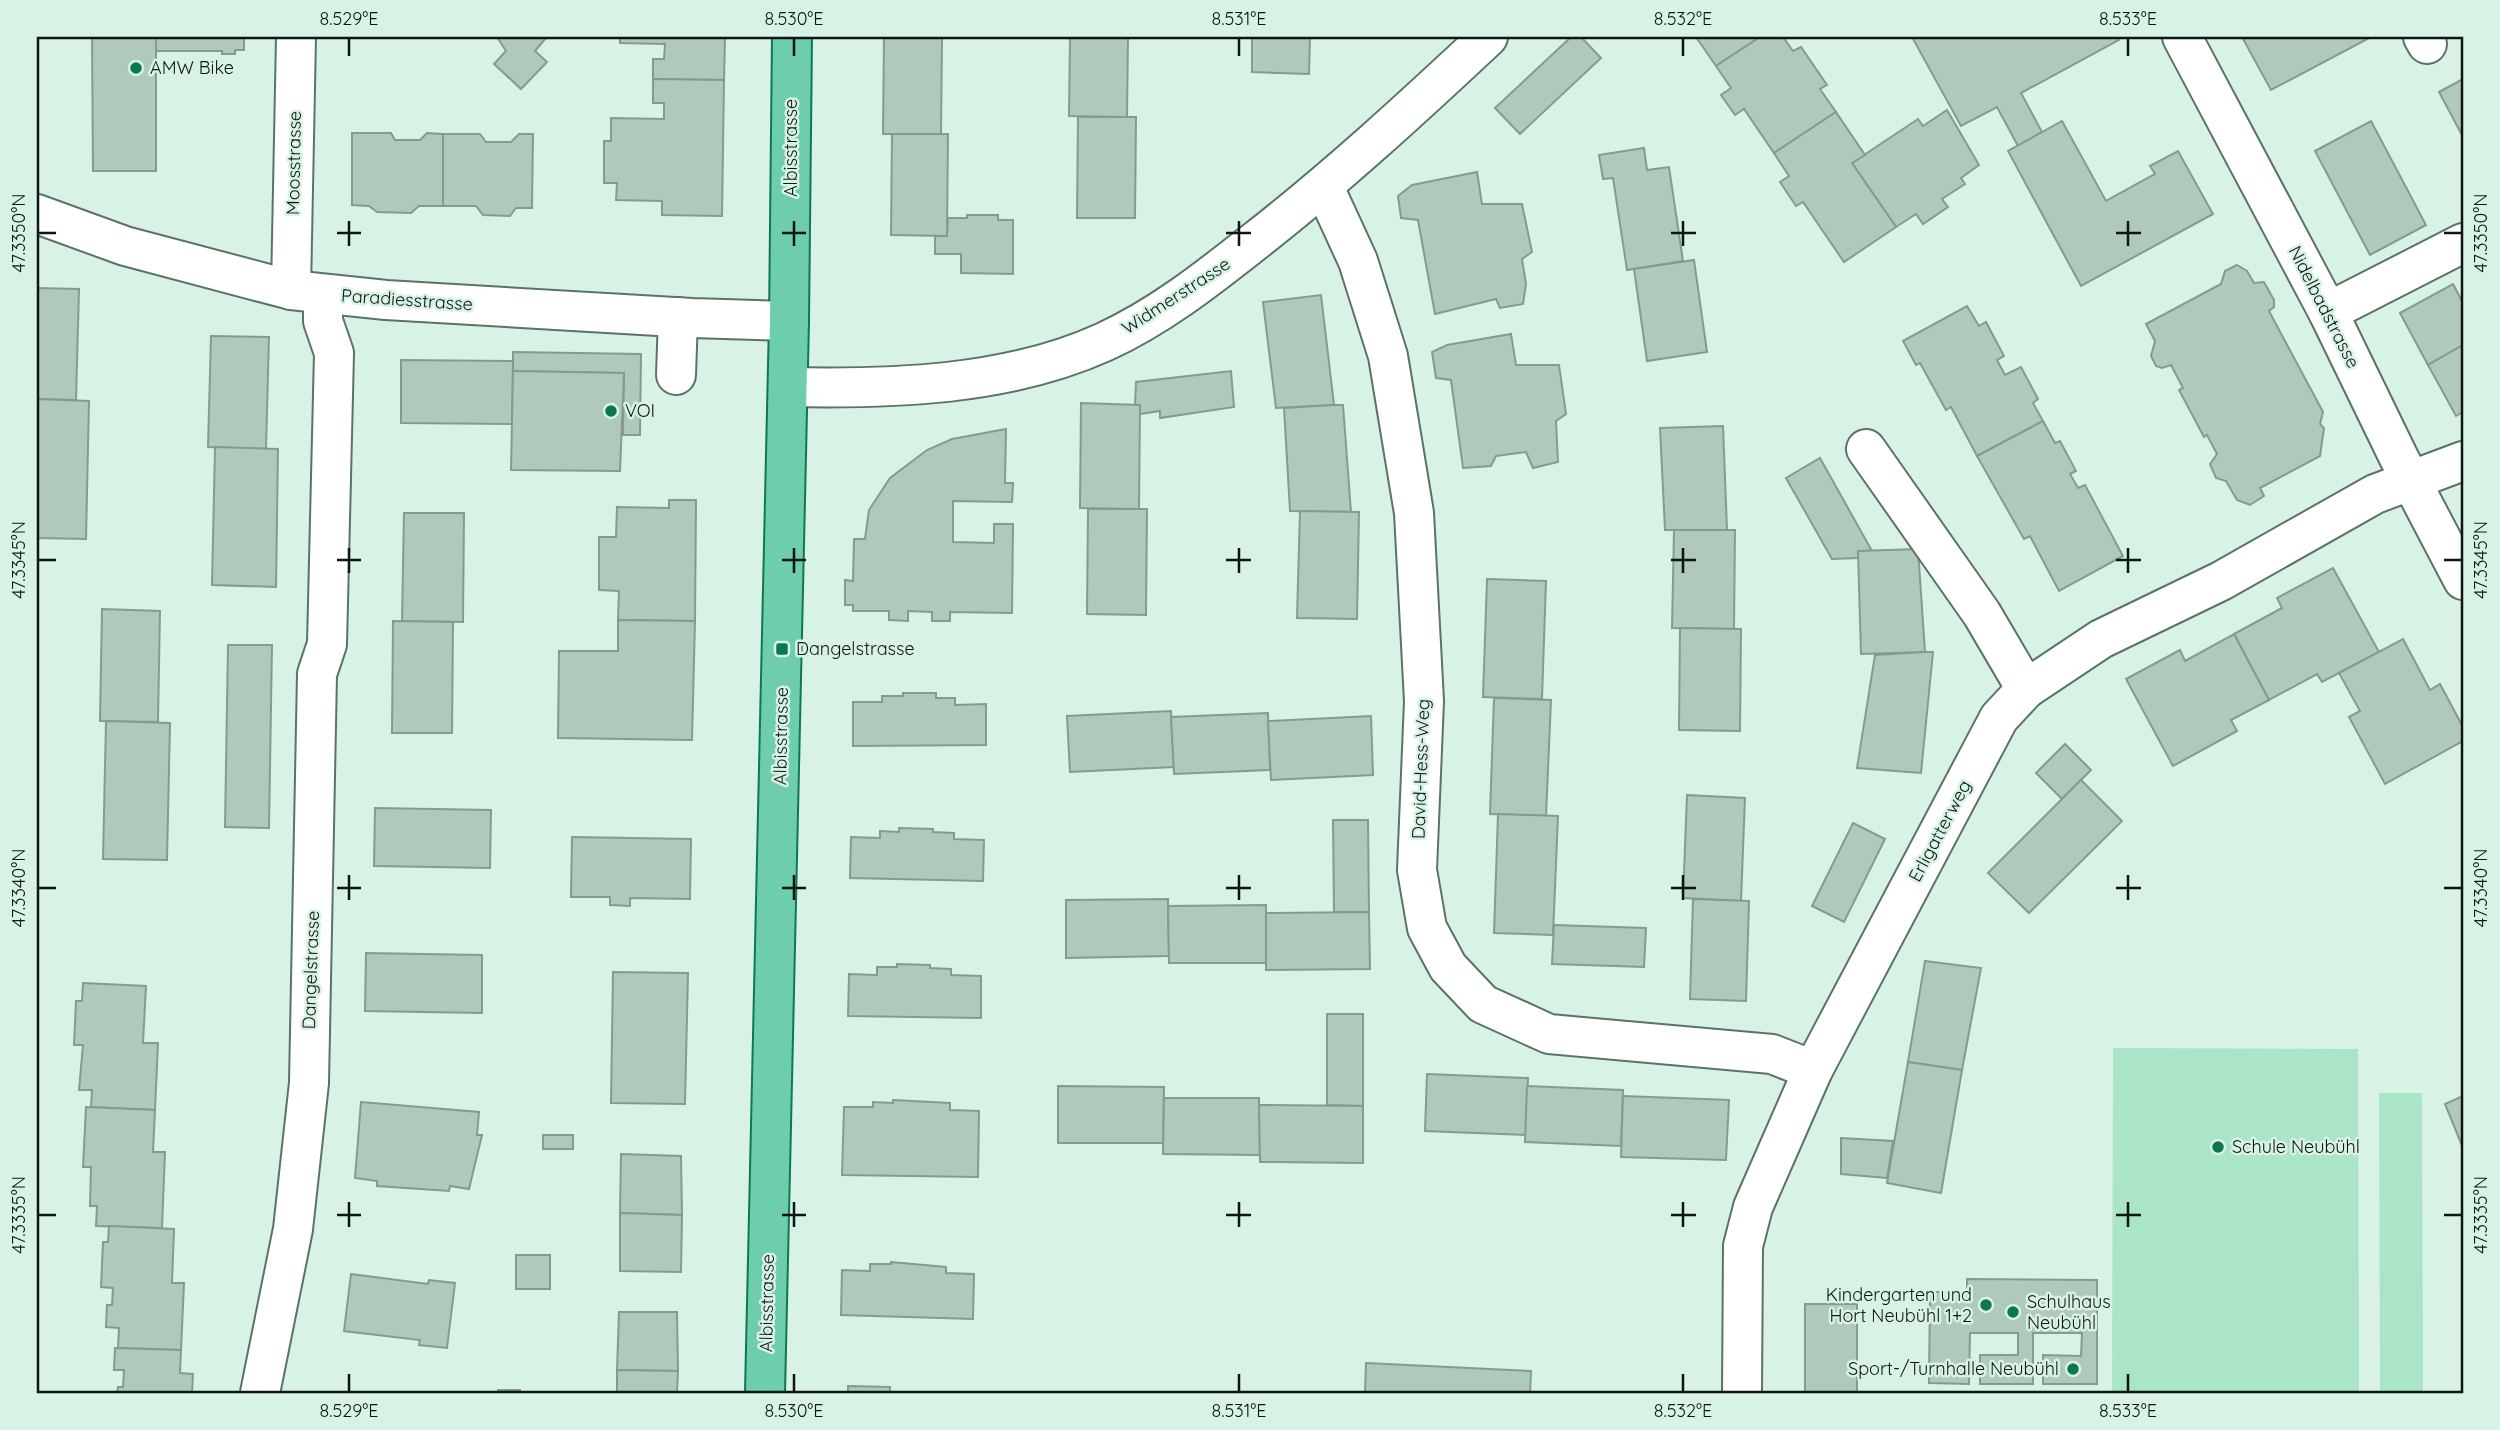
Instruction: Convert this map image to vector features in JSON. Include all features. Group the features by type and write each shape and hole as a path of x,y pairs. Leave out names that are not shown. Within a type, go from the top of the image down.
{"main road":[{"name":"Albisstrasse","path":"765,1393 788,387 792,37"}],"street":[{"name":"Moosstrasse","path":"296,37 307,292"},
{"name":"Widmerstrasse","path":"788,387 845,388 974,379 1078,352 1148,319 1208,278 1324,187 1488,37"},
{"name":"Nidelbadstrasse","path":"2182,37 2328,312 2463,580"},
{"name":"David-Hess-Weg","path":"1324,187 1358,261 1388,356 1414,513 1424,701 1417,870 1427,928 1448,967 1483,1004 1549,1034 1772,1054 1813,1070"},
{"name":"Paradiesstrasse","path":"37,214 125,246 307,292 678,317 789,321"},
{"path":"2328,312 2463,243"},
{"name":"Dangelstrasse","path":"260,1393 292,1229 309,1083 317,674 327,643 334,353 323,321 307,292"},
{"path":"676,375 678,317"},
{"path":"1866,449 1982,614 2025,689"},
{"name":"Erligatterweg","path":"1742,1393 1743,1246 1753,1207 1813,1070 1999,718 2025,689 2101,639 2221,581 2375,494 2413,482 2463,461"}],"green space":[{"path":"2113,1048 2358,1049 2359,1393 2112,1393"},
{"path":"2379,1093 2422,1093 2423,1393 2380,1393"}],"building":[{"path":"92,37 156,37 156,171 93,171"},
{"path":"156,37 244,37 244,50 235,50 235,54 222,54 222,51 156,51"},
{"path":"497,37 546,38 535,51 547,62 521,89 494,64 506,51"},
{"path":"620,37 725,37 724,80 653,79 653,59 664,59 665,44 620,43"},
{"path":"884,37 942,37 941,134 883,134"},
{"path":"1070,37 1128,37 1127,117 1069,116"},
{"path":"1252,37 1310,37 1309,74 1252,72"},
{"path":"1571,37 1581,37 1601,58 1520,134 1495,108"},
{"path":"1696,37 1760,37 1716,66"},
{"path":"1760,37 1783,37 1793,51 1801,47 1827,85 1820,89 1836,112 1774,153 1744,109 1735,115 1721,95 1731,88 1716,66"},
{"path":"1912,37 2117,37 2119,40 2021,93 2042,132 2018,146 1997,107 1961,126"},
{"path":"2242,37 2371,37 2271,90"},
{"path":"653,79 724,80 722,216 662,215 662,201 616,200 617,183 604,183 604,141 611,141 611,118 664,119 664,103 653,103"},
{"path":"2463,79 2463,137 2439,92"},
{"path":"1947,110 1979,165 1961,178 1965,184 1942,199 1948,207 1923,224 1916,214 1896,227 1852,163 1918,119 1923,126"},
{"path":"1836,112 1865,155 1852,163 1896,227 1844,262 1803,202 1796,206 1780,182 1789,176 1774,153"},
{"path":"1078,117 1136,117 1135,218 1077,218"},
{"path":"2062,121 2106,201 2155,174 2150,166 2178,151 2213,214 2081,286 2008,151"},
{"path":"2371,121 2426,225 2370,255 2315,151"},
{"path":"352,133 391,133 395,140 420,140 427,133 443,134 443,206 419,206 411,213 377,212 369,206 352,205"},
{"path":"443,134 480,134 486,142 511,142 519,134 533,134 532,208 516,208 510,216 483,215 476,206 443,206"},
{"path":"892,134 948,134 947,236 891,235"},
{"path":"1644,148 1647,170 1669,167 1683,261 1627,270 1613,178 1603,179 1599,155"},
{"path":"1477,172 1482,204 1522,204 1532,252 1522,259 1526,284 1523,304 1500,308 1496,299 1435,314 1418,220 1401,218 1398,196 1412,185"},
{"path":"967,215 998,215 998,220 1013,220 1013,274 961,273 961,254 935,254 935,236 947,236 948,218 967,218"},
{"path":"1694,260 1707,352 1647,361 1634,269"},
{"path":"2237,265 2247,271 2254,283 2264,282 2274,300 2274,307 2269,311 2323,412 2320,424 2324,428 2320,456 2260,488 2264,496 2250,505 2237,500 2226,481 2216,478 2210,464 2217,454 2207,435 2204,437 2179,390 2183,388 2171,365 2162,368 2156,366 2151,356 2155,341 2146,324 2221,284 2225,271"},
{"path":"2453,284 2463,303 2463,345 2428,365 2400,313"},
{"path":"37,288 79,289 76,400 37,399"},
{"path":"1321,295 1334,405 1276,408 1263,302"},
{"path":"1967,306 1979,326 1986,322 2004,356 1997,360 2005,375 2021,367 2038,399 2033,403 2043,421 1977,456 1951,407 1946,410 1920,363 1916,365 1903,341"},
{"path":"1511,334 1516,365 1559,365 1566,414 1556,421 1558,462 1533,468 1526,452 1496,456 1491,466 1463,468 1451,380 1436,378 1432,352 1447,345"},
{"path":"211,336 269,337 266,449 208,447"},
{"path":"2463,345 2463,412 2456,416 2428,365"},
{"path":"513,352 641,354 640,435 623,435 624,373 513,371"},
{"path":"401,360 513,361 512,424 401,423"},
{"path":"513,371 624,373 620,471 511,470"},
{"path":"1231,371 1234,407 1160,418 1160,411 1140,414 1140,405 1135,405 1136,382"},
{"path":"37,399 89,401 86,539 37,538"},
{"path":"1081,403 1140,405 1139,509 1080,508"},
{"path":"1343,405 1351,512 1290,511 1284,408"},
{"path":"2043,421 2055,443 2060,441 2076,471 2070,474 2078,488 2085,485 2123,556 2059,591 2030,536 2024,539 1977,456"},
{"path":"1723,426 1727,530 1665,530 1660,428"},
{"path":"1006,429 1005,483 1013,483 1012,502 953,501 953,542 994,543 994,524 1013,524 1012,613 950,612 950,621 932,621 932,612 908,611 908,621 889,620 889,611 853,611 853,605 845,605 845,580 853,581 854,539 865,539 869,510 890,478 927,450 952,439"},
{"path":"215,447 278,449 276,587 212,585"},
{"path":"1820,458 1872,551 1858,551 1858,558 1832,559 1786,478"},
{"path":"669,500 696,500 695,621 618,620 619,591 599,590 599,537 616,537 617,507 669,508"},
{"path":"1088,509 1147,509 1146,615 1087,614"},
{"path":"1300,511 1359,512 1357,619 1297,618"},
{"path":"404,513 464,513 463,622 402,621"},
{"path":"1674,530 1735,530 1734,629 1672,628"},
{"path":"1918,549 1925,652 1861,654 1858,551"},
{"path":"2333,568 2379,652 2322,682 2317,674 2269,700 2234,634 2282,608 2277,598"},
{"path":"1487,579 1546,581 1542,699 1483,697"},
{"path":"102,609 160,611 158,722 100,721"},
{"path":"618,620 695,621 692,740 558,738 559,651 618,651"},
{"path":"393,621 453,622 452,733 392,733"},
{"path":"1680,628 1741,629 1740,731 1679,730"},
{"path":"2234,634 2269,700 2231,720 2237,731 2173,766 2126,679 2180,650 2185,661"},
{"path":"2403,639 2430,690 2440,684 2463,727 2463,741 2385,784 2349,717 2360,711 2339,673"},
{"path":"228,645 272,645 269,828 225,827"},
{"path":"1933,652 1921,773 1857,768 1875,655"},
{"path":"903,693 936,693 936,698 955,698 955,705 986,704 986,745 853,746 853,702 882,702 882,696 903,696"},
{"path":"1494,698 1551,700 1546,816 1490,814"},
{"path":"1171,711 1174,767 1070,772 1067,716"},
{"path":"1268,713 1270,770 1174,774 1171,717"},
{"path":"1371,716 1373,775 1271,780 1268,721"},
{"path":"106,721 170,723 167,860 103,859"},
{"path":"2065,744 2091,770 2062,799 2036,773"},
{"path":"2081,780 2122,821 2029,913 1988,873"},
{"path":"1687,795 1745,798 1741,901 1683,898"},
{"path":"375,808 491,810 490,868 374,866"},
{"path":"1498,814 1558,816 1553,935 1494,933"},
{"path":"1333,820 1368,820 1369,912 1334,912"},
{"path":"1853,823 1885,839 1844,922 1812,906"},
{"path":"899,828 933,829 933,832 954,833 954,839 984,840 983,881 850,878 851,837 880,838 880,831 899,832"},
{"path":"572,837 691,839 690,899 630,898 630,906 610,905 610,897 571,897"},
{"path":"1168,899 1169,956 1066,958 1066,900"},
{"path":"1693,899 1749,901 1746,1001 1690,999"},
{"path":"1266,905 1266,963 1169,963 1168,906"},
{"path":"1369,912 1370,969 1266,970 1266,913"},
{"path":"1554,925 1646,928 1644,967 1552,964"},
{"path":"366,953 482,955 482,1013 365,1011"},
{"path":"1925,961 1981,968 1962,1070 1908,1062"},
{"path":"897,964 930,965 930,968 951,969 951,975 981,976 981,1018 848,1016 849,974 877,975 877,967 897,967"},
{"path":"613,972 688,973 685,1104 611,1103"},
{"path":"83,983 146,986 143,1043 158,1043 155,1110 91,1107 92,1090 79,1090 83,1045 74,1045 76,1001 82,1001"},
{"path":"1327,1014 1363,1014 1363,1106 1327,1105"},
{"path":"1908,1062 1962,1070 1941,1193 1887,1183"},
{"path":"1427,1074 1528,1078 1526,1135 1425,1131"},
{"path":"1058,1086 1164,1087 1163,1143 1058,1143"},
{"path":"1527,1086 1623,1090 1621,1146 1525,1142"},
{"path":"1623,1096 1729,1100 1726,1160 1621,1157"},
{"path":"2463,1096 2463,1148 2445,1104"},
{"path":"1164,1098 1259,1098 1260,1155 1163,1154"},
{"path":"893,1100 950,1103 950,1110 979,1111 978,1177 842,1175 844,1107 873,1107 873,1102 893,1103"},
{"path":"361,1102 479,1112 477,1135 482,1135 469,1189 450,1186 449,1191 377,1186 377,1181 355,1178"},
{"path":"1259,1105 1363,1106 1363,1163 1260,1162"},
{"path":"86,1107 155,1110 153,1152 165,1152 162,1228 96,1226 97,1206 90,1206 91,1167 83,1167"},
{"path":"543,1135 573,1135 573,1149 543,1149"},
{"path":"1841,1138 1893,1141 1887,1178 1841,1174"},
{"path":"621,1154 681,1156 682,1215 620,1213"},
{"path":"620,1213 682,1215 681,1272 620,1271"},
{"path":"109,1226 174,1229 172,1283 184,1283 181,1350 118,1348 119,1328 106,1327 107,1305 112,1305 113,1288 101,1287 103,1242 108,1242"},
{"path":"516,1255 550,1255 550,1289 516,1289"},
{"path":"891,1262 946,1267 946,1273 974,1274 973,1319 841,1315 842,1270 870,1271 870,1264"},
{"path":"351,1274 428,1284 429,1280 455,1283 447,1348 419,1345 420,1340 344,1331"},
{"name":"Schulhaus Neubühl","path":"1967,1279 2097,1280 2097,1384 2043,1384 2043,1355 2081,1356 2082,1333 2033,1333 2033,1384 1980,1384 1980,1355 2018,1355 2018,1333 1970,1333 1969,1384 1929,1383 1930,1292 1967,1292"},
{"path":"1805,1304 1857,1304 1857,1393 1805,1393"},
{"path":"619,1312 677,1312 678,1371 617,1370"},
{"path":"115,1348 181,1350 180,1373 193,1374 192,1393 117,1393 118,1387 123,1387 124,1370 114,1370"},
{"path":"1366,1363 1531,1371 1530,1393 1365,1393"},
{"path":"617,1370 678,1371 677,1393 617,1393"},
{"path":"848,1386 890,1387 890,1393 848,1393"},
{"path":"498,1390 520,1390 520,1393 498,1393"}],"place":[{"name":"AMW Bike","path":"136,68"},
{"name":"VOI","path":"611,411"},
{"name":"Dangelstrasse","path":"782,649"},
{"name":"Schule Neubühl","path":"2218,1147"},
{"name":"Kindergarten und Hort Neubühl 1+2","path":"1986,1305"},
{"name":"Schulhaus Neubühl","path":"2013,1312"},
{"name":"Sport-/Turnhalle Neubühl","path":"2073,1369"}]}
